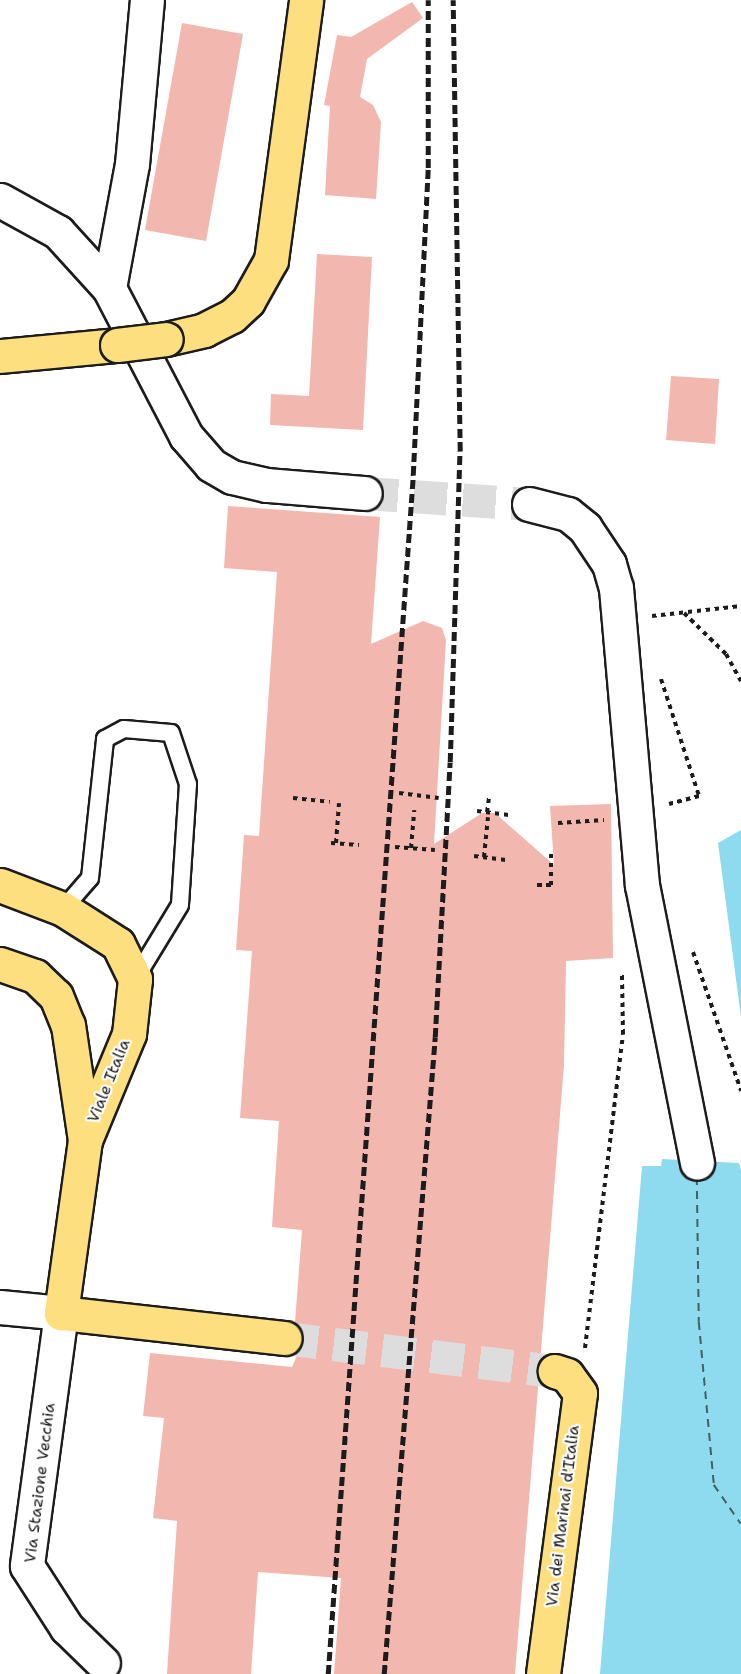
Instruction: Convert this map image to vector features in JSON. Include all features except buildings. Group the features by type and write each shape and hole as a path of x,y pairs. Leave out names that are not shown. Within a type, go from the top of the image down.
{"main road":[{"path":"16,354 166,339 204,330 232,316 262,280 279,232 306,0"},
{"path":"0,885 63,909 118,944 135,979"},
{"name":"Viale Italia","path":"0,964 35,976 56,996 68,1024 85,1140"},
{"name":"Viale Italia","path":"85,1140 129,1034 135,979"},
{"path":"85,1140 61,1313 285,1338"},
{"path":"555,1371 567,1375 580,1393"},
{"name":"Via dei Marinai d'Italia","path":"543,1674 580,1393"}],"street":[{"path":"109,288 132,164 147,0"},
{"path":"0,200 58,232 109,288 186,436 211,465 232,477 267,485 365,492"},
{"path":"0,340 16,354"},
{"path":"529,504 568,514 598,542 609,564 624,815 642,885 697,1163"},
{"path":"0,1307 61,1313"},
{"name":"Via Stazione Vecchia","path":"61,1313 27,1566 67,1628 103,1663"}],"lane":[{"path":"63,909 90,878 105,739 124,729 171,733 188,784 180,905 135,979"}],"path":[{"path":"641,617 741,606"},
{"path":"684,612 726,654 741,681"},
{"path":"558,823 624,815 699,796 659,673"},
{"path":"399,793 415,793 439,798"},
{"path":"293,798 330,802"},
{"path":"484,857 489,798"},
{"path":"339,803 334,843 359,845"},
{"path":"672,803 672,813"},
{"path":"411,848 414,810"},
{"path":"477,811 509,815"},
{"path":"395,847 435,850"},
{"path":"537,885 551,885 551,854"},
{"path":"474,856 506,860"},
{"path":"691,947 741,1091"},
{"path":"580,1393 623,1034 621,966"}],"water":[{"path":"741,830 741,1017 718,843"},
{"path":"662,1159 739,1163 741,1170 741,1674 600,1674 642,1166 661,1166"}],"ferry route":[{"path":"697,1177 699,1322 714,1485 741,1524"}],"tunnel":[{"path":"365,493 529,504"},
{"path":"285,1338 555,1371"}],"railway":[{"path":"328,1674 413,475 428,168 428,0"},
{"path":"384,1674 435,1037 450,762 460,451 453,0"}]}
